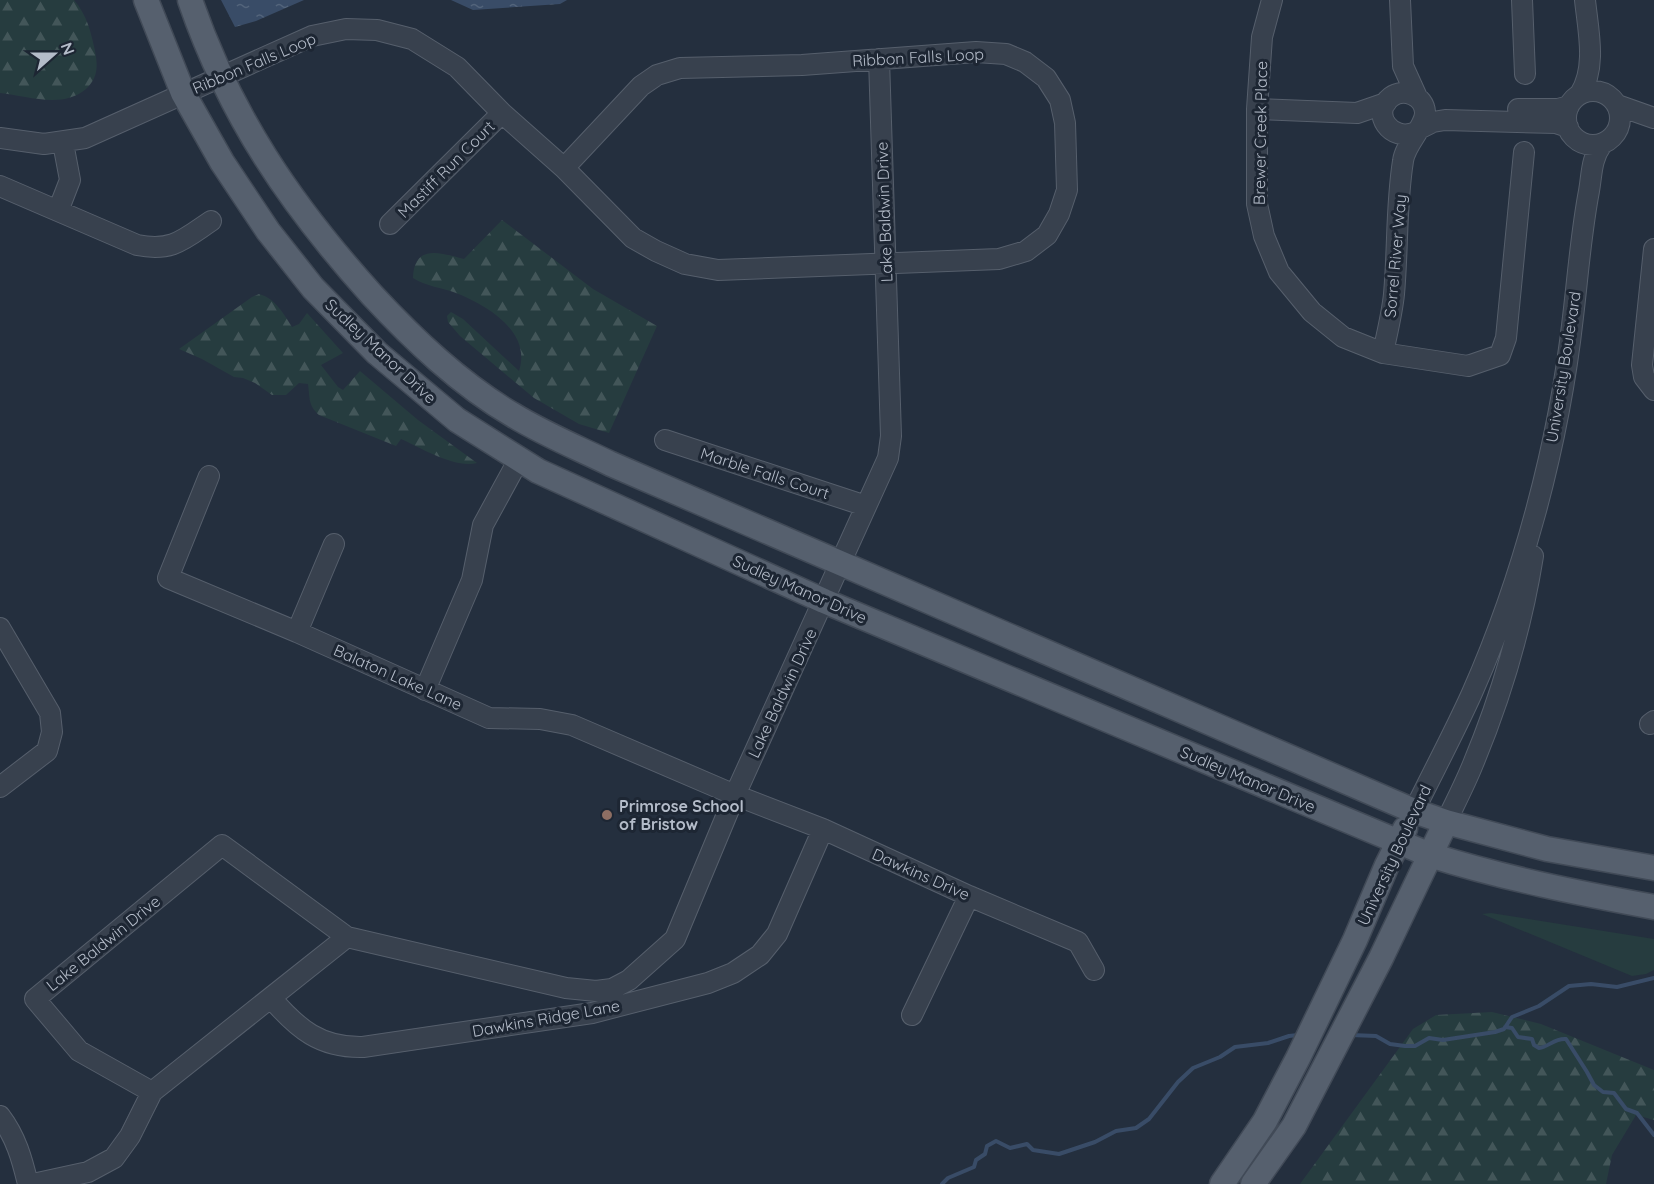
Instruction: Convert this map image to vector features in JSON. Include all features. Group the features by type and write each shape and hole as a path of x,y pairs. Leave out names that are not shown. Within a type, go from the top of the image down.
{"main road":[{"name":"Sudley Manor Drive","path":"146,0 183,93 222,162 268,231 313,288 378,353 458,420 537,471 824,601 1430,855 1562,890 1654,907"},
{"name":"Sudley Manor Drive","path":"190,0 206,45 236,111 290,195 320,235 400,325 450,370 513,415 611,464 1414,811 1547,849 1654,868"},
{"name":"University Boulevard","path":"1222,1184 1265,1121 1298,1058 1414,811"},
{"name":"University Boulevard","path":"1253,1184 1294,1126 1381,957 1446,822"}],"street":[{"name":"Brewer Creek Place","path":"1272,0 1262,37 1257,109 1257,204 1264,236 1279,272 1312,312 1343,338 1383,353 1468,366 1500,355 1506,338 1524,152"},
{"path":"1400,0 1403,66 1426,115 1418,130"},
{"path":"1522,0 1525,74"},
{"path":"1571,133 1566,115 1587,80 1589,42 1586,0"},
{"name":"Ribbon Falls Loop","path":"0,138 44,144 86,138 312,36 346,29 377,30 412,39 457,66 502,113 564,168 633,238 656,252 685,264 718,270 999,258 1026,251 1047,235 1059,214 1067,190 1065,123 1060,100 1046,78 1025,62 1006,54 976,52 802,65 680,68 657,75 641,86 564,168"},
{"path":"1257,109 1357,113 1402,135 1433,122 1445,120 1556,123 1586,145 1602,144 1610,140 1618,130 1621,117 1599,75 1589,42"},
{"name":"Lake Baldwin Drive","path":"152,1092 79,1052 35,999 222,845 347,937 566,988 596,992 612,989 629,980 675,939 735,795 888,458 891,436 879,59"},
{"path":"1390,129 1383,117 1403,66"},
{"path":"1357,113 1397,94 1404,93 1437,108 1452,110 1554,109 1597,91 1654,120"},
{"name":"Mastiff Run Court","path":"390,224 502,113"},
{"path":"1618,130 1654,120"},
{"name":"Sorrel River Way","path":"1390,129 1403,158"},
{"name":"Sorrel River Way","path":"1383,353 1394,297 1403,158 1418,130"},
{"name":"University Boulevard","path":"1571,133 1581,160 1583,220"},
{"path":"58,211 70,180 63,143"},
{"name":"University Boulevard","path":"1414,811 1465,708 1484,663 1510,594 1535,512 1568,355 1583,220 1593,160 1602,144"},
{"path":"0,186 137,245 152,248 167,247 211,221"},
{"path":"1654,249 1642,364 1644,377 1654,390"},
{"name":"Marble Falls Court","path":"665,440 866,506"},
{"path":"425,690 472,580 483,525 519,459"},
{"name":"Balaton Lake Lane","path":"209,476 168,578 297,632 489,718 540,719 572,725 735,795"},
{"name":"University Boulevard","path":"1446,822 1473,766 1506,671 1533,559 1535,512"},
{"path":"297,632 334,544"},
{"path":"0,628 50,713 52,732 47,751 0,788"},
{"name":"Dawkins Drive","path":"735,795 823,829 969,896 1078,942 1094,970"},
{"name":"Dawkins Ridge Lane","path":"271,998 296,1025 317,1038 338,1045 363,1047 592,1013 708,983 747,965 760,955 773,939 783,924 823,829"},
{"path":"912,1015 969,896"},
{"path":"33,1184 88,1172 114,1158 130,1136 152,1092 347,937"},
{"path":"0,1116 22,1156 28,1184"}],"green space":[{"path":"0,0 74,0 88,24 96,56 97,67 90,85 77,95 56,100 0,93"},
{"path":"502,220 593,289 657,326 609,433 579,424 534,398 460,336 448,322 447,316 451,312 463,319 519,371 521,357 519,344 513,332 493,313 468,298 413,278 418,259 424,255 438,253 464,259"},
{"path":"259,294 274,303 292,327 299,324 307,313 343,353 321,365 338,387 343,390 360,371 418,420 477,463 459,463 449,460 401,439 396,446 319,415 311,404 308,384 299,383 286,395 272,395 255,383 234,377 179,349"},
{"path":"1491,913 1654,939 1654,970 1632,976 1482,914"},
{"path":"1492,1012 1541,1024 1654,1070 1654,1120 1636,1115 1612,1155 1606,1184 1300,1184 1413,1029 1436,1015"}],"water":[{"path":"221,0 304,0 256,21 235,27"},
{"path":"451,0 567,0 560,4 473,10"}],"waterway":[{"path":"1351,1035 1376,1036 1390,1044 1415,1046 1429,1038 1443,1040 1495,1032 1504,1029 1512,1017 1539,1006 1569,986 1591,984 1617,987 1654,978"},
{"path":"1505,1027 1512,1028 1518,1037 1532,1039 1534,1045 1539,1048 1566,1039 1594,1085 1603,1092 1614,1093 1626,1109 1637,1113 1654,1135"},
{"path":"942,1184 948,1178 974,1167 976,1160 985,1154 987,1146 996,1141 1010,1148 1027,1144 1033,1150 1059,1154 1095,1142 1116,1131 1136,1128 1149,1119 1178,1082 1193,1068 1220,1057 1235,1047 1268,1043 1298,1035"}],"place":[{"name":"Primrose School of Bristow","path":"607,815"}]}
